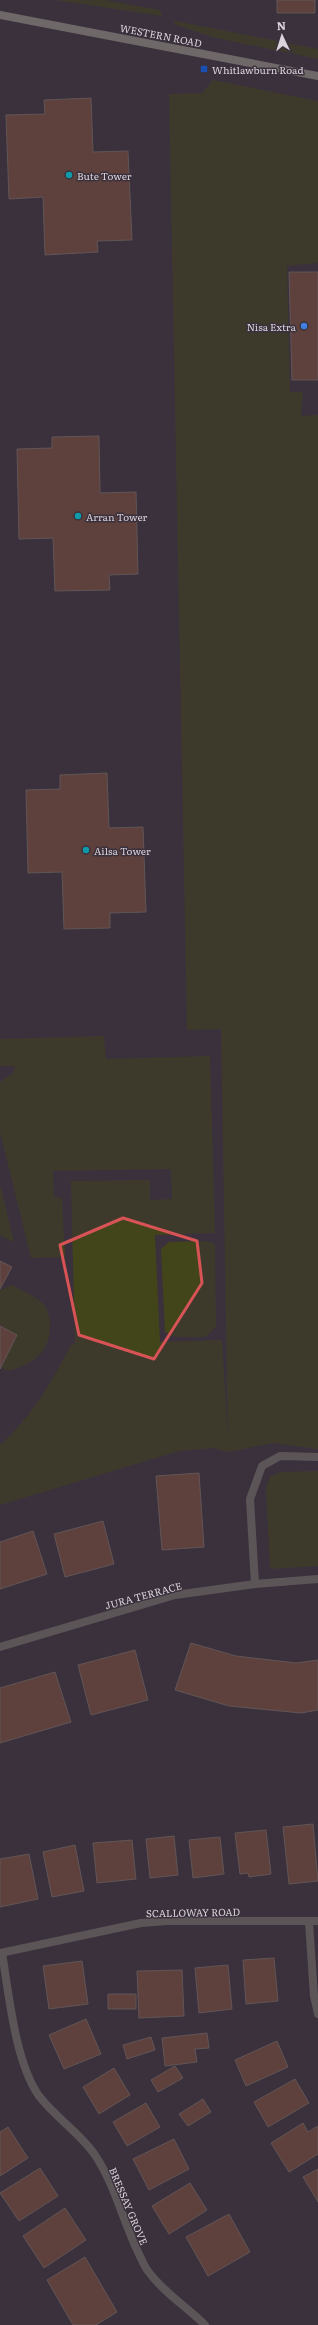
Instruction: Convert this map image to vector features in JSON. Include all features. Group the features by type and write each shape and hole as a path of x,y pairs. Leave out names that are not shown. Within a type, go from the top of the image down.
{"street":[{"name":"WESTERN ROAD","path":"0,15 318,76"},
{"path":"255,1584 250,1499 262,1466 280,1456 318,1457"},
{"name":"JURA TERRACE","path":"0,1647 175,1595 255,1584 318,1579"},
{"name":"SCALLOWAY ROAD","path":"1,1953 141,1923 167,1921 318,1921"},
{"path":"309,1922 314,1996 318,2014"},
{"name":"BRESSAY GROVE","path":"1,1953 16,2033 28,2076 38,2094 52,2112 76,2134 95,2155 110,2183 130,2236 147,2271 205,2325"}],"highlighted area":[{"path":"123,1218 197,1241 202,1283 154,1359 79,1335 60,1245"}],"green space":[{"path":"55,0 104,0 160,10 162,16"},
{"path":"175,21 318,49 318,59 212,37 174,24"},
{"path":"213,80 318,101 318,263 287,266 290,392 303,392 301,416 318,415 318,1449 273,1443 228,1452 213,1448 179,1451 0,1505 0,1445 22,1423 31,1411 71,1345 75,1344 71,1181 150,1180 150,1200 172,1199 171,1169 53,1171 54,1197 62,1198 65,1257 31,1258 0,1132 0,1082 13,1073 15,1066 0,1066 0,1039 104,1036 106,1059 210,1056 215,1233 155,1235 160,1342 222,1340 228,1440 221,1029 187,1030 169,94 202,93"},
{"path":"0,1184 14,1242 0,1235"},
{"path":"207,1241 215,1244 216,1327 205,1337 175,1337 165,1332 161,1249 169,1242"},
{"path":"12,1285 32,1295 46,1307 50,1319 50,1332 47,1344 37,1357 18,1368 8,1371 1,1367 17,1335 0,1326 0,1290"},
{"path":"318,1471 318,1566 270,1569 266,1488 270,1477 281,1472"}],"building":[{"path":"277,0 315,0 315,13 277,13"},
{"name":"Bute Tower","path":"91,98 93,152 128,151 132,240 97,241 98,252 45,255 43,197 9,199 6,115 45,114 44,100"},
{"name":"Nisa Extra","path":"289,272 318,272 318,380 292,380"},
{"name":"Arran Tower","path":"99,436 100,493 136,492 138,574 109,575 110,590 55,591 53,538 19,539 17,449 52,448 52,437"},
{"name":"Ailsa Tower","path":"107,773 109,828 143,827 146,912 110,913 110,928 64,929 62,872 28,873 26,790 60,789 60,775"},
{"path":"0,1261 12,1267 0,1289"},
{"path":"0,1326 17,1335 0,1369"},
{"path":"199,1473 204,1547 162,1550 156,1476"},
{"path":"103,1521 114,1564 65,1577 54,1534"},
{"path":"33,1531 47,1574 0,1589 0,1542"},
{"path":"191,1643 236,1656 296,1663 318,1660 318,1710 301,1713 229,1706 175,1690"},
{"path":"135,1650 148,1700 91,1715 78,1665"},
{"path":"55,1672 71,1722 0,1743 0,1688"},
{"path":"313,1824 318,1881 289,1884 283,1827"},
{"path":"266,1830 271,1874 249,1877 248,1873 240,1874 235,1833"},
{"path":"174,1836 178,1875 150,1878 146,1839"},
{"path":"220,1837 224,1874 193,1878 189,1840"},
{"path":"132,1840 136,1879 97,1883 93,1843"},
{"path":"75,1845 84,1891 52,1897 43,1852"},
{"path":"29,1854 38,1899 0,1907 0,1859"},
{"path":"274,1958 278,2001 246,2004 243,1960"},
{"path":"82,1961 88,2004 49,2009 43,1966"},
{"path":"228,1965 232,2009 199,2013 195,1968"},
{"path":"182,1970 184,2016 139,2018 137,1971"},
{"path":"108,1994 136,1994 136,2009 108,2009"},
{"path":"86,2019 101,2054 64,2069 49,2035"},
{"path":"207,2033 209,2048 195,2049 197,2062 165,2066 162,2038"},
{"path":"151,2037 155,2050 127,2059 123,2045"},
{"path":"277,2041 288,2067 246,2086 235,2060"},
{"path":"175,2066 183,2078 158,2092 151,2080"},
{"path":"114,2068 130,2095 99,2114 83,2087"},
{"path":"295,2079 309,2103 268,2127 254,2102"},
{"path":"203,2099 211,2112 188,2126 179,2114"},
{"path":"146,2103 160,2127 127,2146 113,2122"},
{"path":"303,2123 308,2132 318,2126 318,2154 289,2172 271,2143"},
{"path":"8,2127 28,2158 0,2176 0,2132"},
{"path":"174,2139 189,2169 149,2190 133,2159"},
{"path":"40,2168 58,2196 19,2221 0,2193"},
{"path":"318,2169 318,2202 303,2177"},
{"path":"190,2183 207,2210 169,2234 152,2206"},
{"path":"65,2208 86,2240 44,2268 23,2236"},
{"path":"229,2214 250,2252 208,2276 186,2237"},
{"path":"85,2257 117,2312 96,2325 73,2325 47,2280"}],"place":[{"name":"Whitlawburn Road","path":"204,69"},
{"name":"Bute Tower","path":"69,175"},
{"name":"Nisa Extra","path":"304,326"},
{"name":"Arran Tower","path":"78,516"},
{"name":"Ailsa Tower","path":"86,850"}]}
